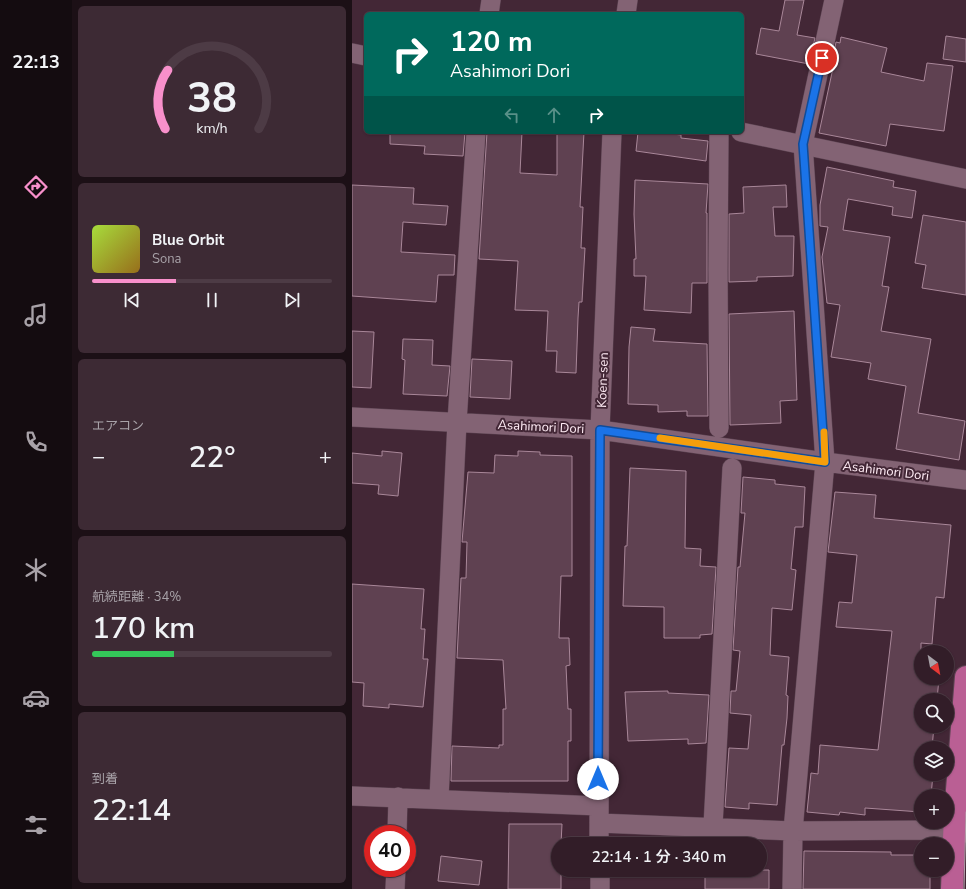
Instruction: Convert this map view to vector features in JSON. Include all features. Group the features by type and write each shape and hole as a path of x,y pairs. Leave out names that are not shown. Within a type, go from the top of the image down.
{"highway":[{"path":"952,889 960,832 966,678"}],"street":[{"path":"489,12 490,0"},
{"path":"626,12 628,0"},
{"path":"792,889 793,831 825,462 803,144 834,0"},
{"path":"352,52 364,55"},
{"path":"744,133 966,179"},
{"path":"440,798 457,422 476,134"},
{"name":"Koen-sen","path":"599,837 600,430 612,134"},
{"path":"719,134 719,428"},
{"name":"Asahimori Dori","path":"352,417 600,430 825,462 966,480"},
{"path":"713,826 732,468"},
{"path":"352,796 440,798 713,826 793,831 934,830 960,832"},
{"path":"396,825 398,797"},
{"path":"395,889 396,877"},
{"path":"600,877 600,889"}],"building":[{"path":"785,0 804,0 797,35 815,38 809,64 756,54 761,28 779,31"},
{"path":"946,36 966,39 966,62 943,59"},
{"path":"841,37 887,48 881,72 924,81 927,63 953,66 944,131 890,124 886,146 819,133 833,68 831,68 836,42 840,43"},
{"path":"390,134 465,134 463,156 424,154 425,146 390,144"},
{"path":"487,134 522,134 520,173 557,175 557,134 584,134 580,207 583,207 581,248 585,248 582,302 579,302 576,373 556,372 557,351 546,351 548,311 515,310 518,261 479,259"},
{"path":"638,134 673,134 681,135 681,138 708,141 706,161 636,151"},
{"path":"827,167 894,181 893,187 916,191 912,218 892,215 893,207 848,199 843,230 890,237 882,286 889,287 881,331 931,339 918,413 965,421 959,460 896,449 906,386 868,379 871,363 831,357 840,305 827,303 822,257 828,227 820,226 820,205"},
{"path":"635,180 708,184 706,213 707,283 692,283 691,313 644,310 646,276 634,276 634,259 636,259 634,214"},
{"path":"352,185 414,188 413,204 448,206 446,225 403,222 401,252 455,255 454,275 438,275 436,302 352,296"},
{"path":"786,185 787,207 773,207 775,236 794,236 793,276 757,277 757,281 729,282 729,214 744,213 743,187"},
{"path":"923,215 966,222 966,295 922,288 926,265 915,263"},
{"path":"794,311 797,400 780,401 781,423 730,425 729,314"},
{"path":"631,327 655,329 653,341 707,344 708,416 687,416 687,411 658,412 658,405 628,404 629,347"},
{"path":"352,331 374,332 371,388 352,387"},
{"path":"403,339 433,340 432,365 450,366 447,396 403,394 405,360 402,359"},
{"path":"472,359 512,361 510,399 470,397"},
{"path":"382,451 402,453 398,496 378,494 379,485 352,483 352,453 382,456"},
{"path":"518,451 540,452 540,455 572,456 572,576 561,576 559,638 569,638 570,665 566,666 568,709 571,709 571,741 568,741 568,781 451,781 452,746 499,748 499,745 503,745 503,709 506,709 503,660 457,658 461,578 466,578 467,542 462,542 468,472 494,473 495,455 518,456"},
{"path":"630,468 686,471 685,548 701,549 700,566 716,567 712,634 700,635 700,638 664,638 664,607 623,606"},
{"path":"743,477 775,480 775,484 805,487 803,527 795,527 791,569 796,570 792,610 772,608 770,655 789,657 786,695 788,696 787,718 784,745 782,745 777,805 749,803 749,809 725,807 729,748 748,749 751,715 730,713 731,691 736,691 740,651 733,650 738,567 740,567 745,513 741,513"},
{"path":"835,492 876,495 874,518 951,525 944,598 936,597 932,644 921,643 921,645 914,645 914,685 938,685 938,693 914,693 914,733 933,733 933,741 914,741 914,781 932,781 932,789 914,789 914,812 865,808 865,815 840,812 839,815 807,812 811,773 818,774 820,745 878,750 892,631 836,627 839,602 852,603 857,555 828,552"},
{"path":"352,584 424,589 421,629 425,629 423,659 428,659 423,707 389,704 389,708 363,706 364,683 352,682"},
{"path":"668,691 668,693 709,695 706,743 688,744 688,739 628,741 625,692"},
{"path":"509,824 562,824 561,837 551,837 551,877 561,877 561,889 508,889"},
{"path":"804,851 891,852 891,855 914,855 914,877 930,877 930,889 803,889"},
{"path":"441,856 482,861 479,885 438,881"},
{"path":"767,870 769,870 769,889 705,889 705,877 767,877"}],"tram line":[{"path":"964,889 966,812"}],"slow traffic":[{"path":"660,438 825,462 824,432"}],"route":[{"path":"598,779 600,430 825,462 803,144 822,58"}]}
